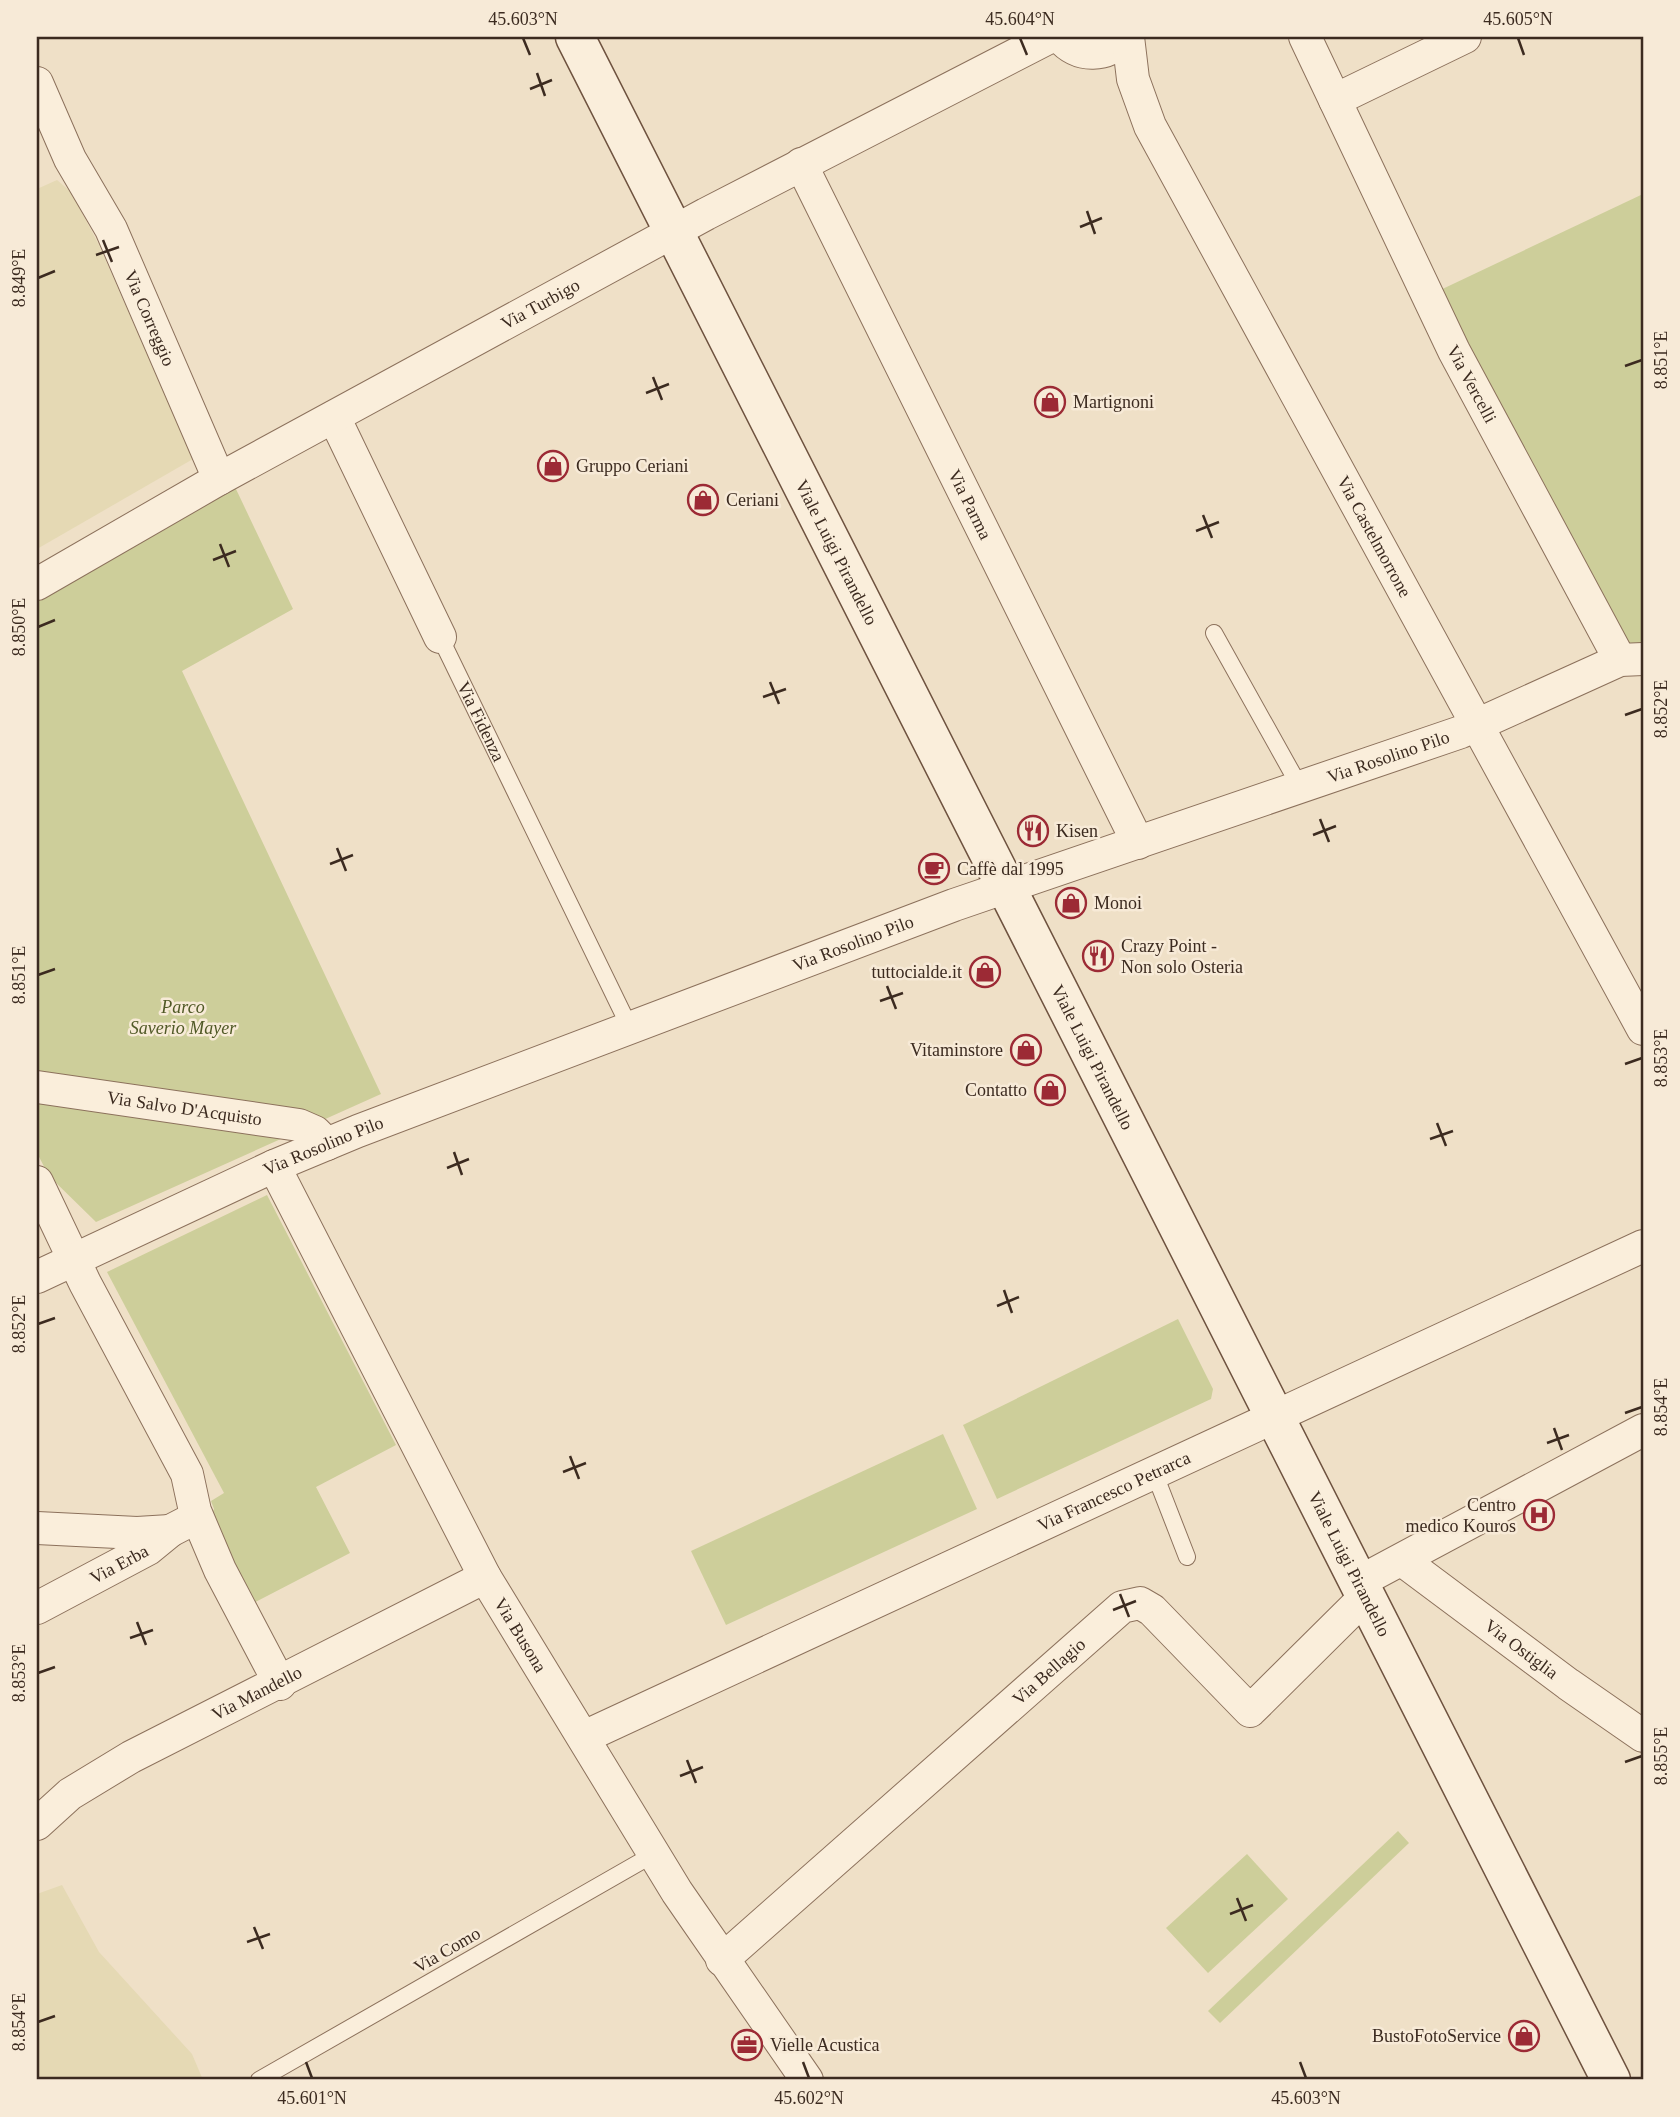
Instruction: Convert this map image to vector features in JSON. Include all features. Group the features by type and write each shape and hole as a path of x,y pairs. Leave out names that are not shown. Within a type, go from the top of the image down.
{"main road":[{"name":"Viale Luigi Pirandello","path":"575,37 1004,888 1611,2080"}],"street":[{"name":"Via Turbigo","path":"37,584 219,479 801,164 1049,37"},
{"path":"1060,37 1078,51 1091,54 1106,52 1127,37"},
{"name":"Via Castelmorrone","path":"1127,37 1133,79 1150,126 1643,1029"},
{"name":"Via Vercelli","path":"1306,37 1454,351 1632,659"},
{"path":"1335,100 1465,37"},
{"name":"Via Correggio","path":"37,83 70,159 111,229 219,479"},
{"name":"Via Parma","path":"801,164 1138,843"},
{"name":"Via Fidenza","path":"334,417 440,637"},
{"name":"Via Rosolino Pilo","path":"37,1277 327,1144 1004,888 1478,724 1632,659"},
{"name":"Via Salvo D'Acquisto","path":"37,1087 299,1125 314,1132 327,1144"},
{"name":"Via Busona","path":"274,1166 485,1577 654,1854 722,1960 807,2080"},
{"path":"37,1182 74,1259 187,1474 183,1524 234,1599 279,1684"},
{"name":"Via Francesco Petrarca","path":"584,1737 1643,1247"},
{"path":"1363,1589 1402,1560 1643,1430"},
{"path":"37,1528 137,1533 183,1524"},
{"name":"Via Erba","path":"37,1608 148,1549 183,1524"},
{"name":"Via Ostiglia","path":"1402,1560 1568,1685 1643,1736"},
{"name":"Via Mandello","path":"37,1824 69,1794 122,1762 485,1577"},
{"name":"Via Bellagio","path":"722,1960 1122,1607 1140,1603 1152,1610 1250,1711 1363,1589"}],"lane":[{"path":"1214,633 1300,787"},
{"name":"Via Fidenza","path":"440,637 630,1028"},
{"path":"1154,1472 1187,1557"},
{"name":"Via Como","path":"259,2080 654,1854"}],"shaded area":[{"path":"57,180 71,192 99,245 193,459 37,549 37,189"},
{"path":"62,1885 99,1952 192,2054 203,2080 37,2080 37,1894"}],"green space":[{"path":"1643,194 1643,648 1631,646 1513,441 1434,293"},
{"name":"Parco Saverio Mayer","path":"235,487 293,609 182,671 381,1094 96,1222 49,1176 37,1153 37,600"},
{"path":"267,1195 396,1445 316,1487 350,1553 244,1608 212,1513 214,1509 211,1501 224,1493 107,1272"},
{"path":"1178,1319 1213,1389 1211,1399 997,1499 963,1425"},
{"path":"943,1434 977,1509 726,1625 691,1551"},
{"path":"1398,1831 1409,1843 1220,2023 1208,2011"},
{"path":"1247,1854 1288,1899 1208,1973 1166,1928"}],"place":[{"name":"Martignoni","path":"1050,402"},
{"name":"Gruppo Ceriani","path":"553,466"},
{"name":"Ceriani","path":"703,500"},
{"name":"Kisen","path":"1033,831"},
{"name":"Caffè dal 1995","path":"934,869"},
{"name":"Monoi","path":"1071,903"},
{"name":"Crazy Point - Non solo Osteria","path":"1098,956"},
{"name":"tuttocialde.it","path":"985,972"},
{"name":"Vitaminstore","path":"1026,1050"},
{"name":"Contatto","path":"1050,1090"},
{"name":"Centro medico Kouros","path":"1539,1515"},
{"name":"BustoFotoService","path":"1524,2036"},
{"name":"Vielle Acustica","path":"747,2045"}]}
